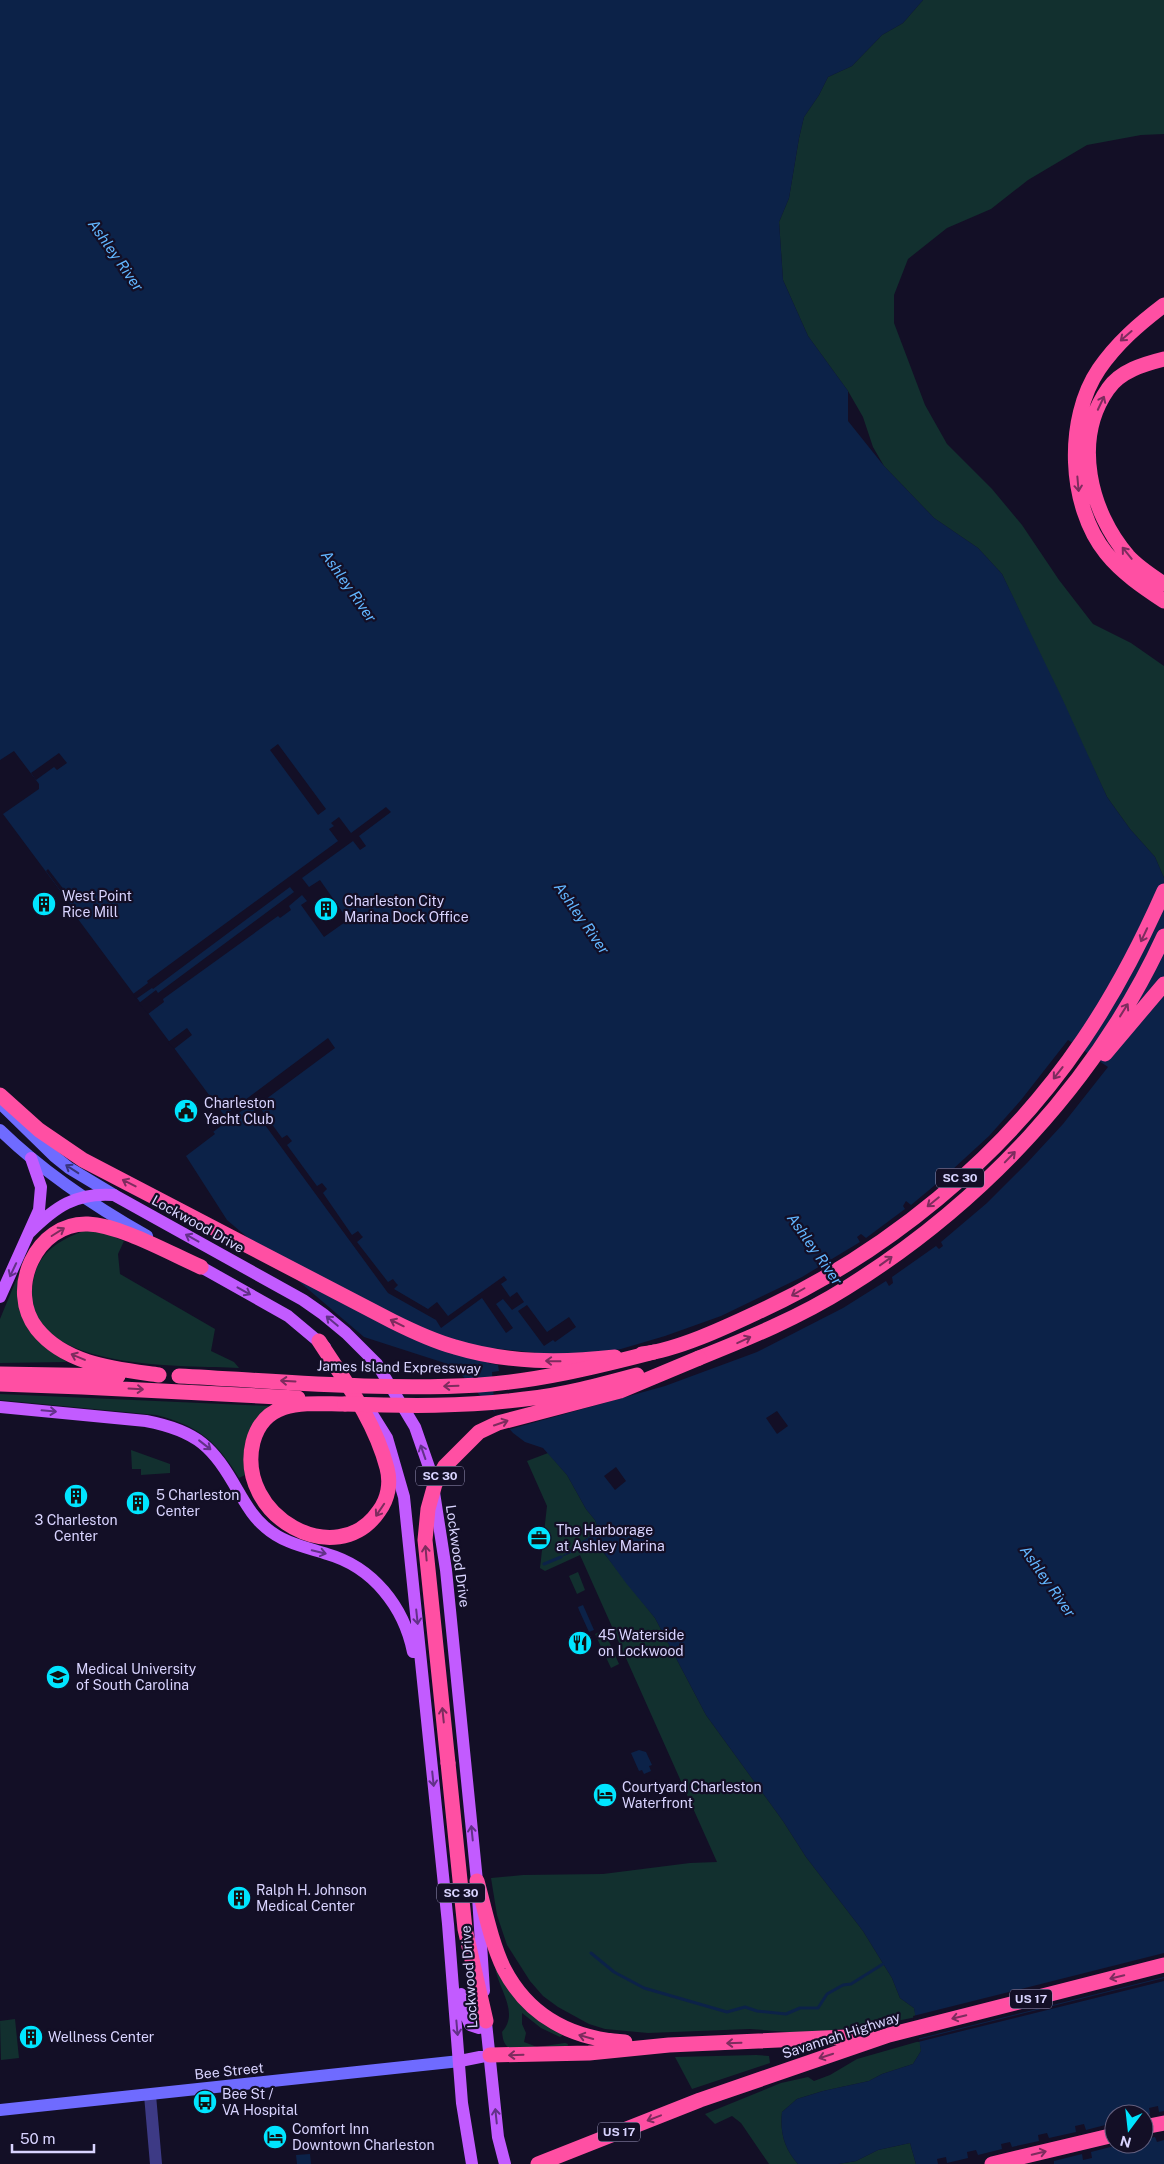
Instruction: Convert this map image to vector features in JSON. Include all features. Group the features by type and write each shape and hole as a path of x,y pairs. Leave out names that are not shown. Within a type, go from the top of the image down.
{"highway":[{"path":"1164,305 1120,341 1098,370 1086,397 1076,434 1079,498 1089,526 1105,552 1122,570 1164,601"},
{"path":"1164,359 1129,371 1108,388 1094,418 1089,448 1090,484 1100,512 1128,556 1146,572 1164,584"},
{"name":"James Island Expressway","path":"0,1374 159,1375 360,1385 479,1385 558,1375 654,1352 734,1323 784,1300 854,1260 897,1230 964,1175 1007,1133 1082,1041 1124,975 1164,891"},
{"name":"SC 30","path":"486,2021 465,1929 425,1540 428,1509 435,1484 445,1466 479,1432 498,1423 620,1391 737,1343 809,1308 844,1289 878,1267 926,1232 972,1195 1056,1107 1102,1044 1131,1000 1164,936"},
{"path":"1056,1107 1114,1045 1164,984"},
{"path":"0,1095 39,1130 68,1151 392,1321 428,1338 455,1348 524,1360 572,1361 654,1352"},
{"name":"SC 30","path":"152,1242 100,1224 85,1223 67,1226 44,1242 35,1253 27,1272 23,1292 25,1306 37,1329 62,1350 77,1358 98,1364 159,1375"},
{"path":"152,1242 202,1267"},
{"path":"319,1341 368,1418 387,1468 388,1483 385,1502 366,1526 352,1532 334,1536 306,1533 280,1519 261,1498 252,1474 251,1459 254,1436 264,1421 281,1407 301,1404 345,1404"},
{"name":"SC 30","path":"0,1384 303,1398 345,1404 445,1405 526,1399 603,1384 699,1358"},
{"path":"477,1881 504,1969 517,1989 533,2007 563,2028 592,2039 669,2045"},
{"name":"Savannah Highway","path":"538,2164 700,2100 893,2034 1164,1965"},
{"path":"490,2055 589,2052 669,2045 808,2040 893,2034"},
{"path":"992,2164 1104,2137"}],"main road":[{"path":"0,1297 30,1234 39,1210 41,1188 31,1158"},
{"path":"30,1234 44,1218 81,1196 96,1194 114,1195"},
{"name":"Lockwood Drive","path":"114,1195 303,1300 346,1333 376,1364 414,1426 431,1473 446,1570 477,1881 486,2021 498,2137 505,2164"},
{"name":"Lockwood Drive","path":"202,1267 288,1316 319,1341 347,1371 387,1438 404,1497 409,1534 448,1924 462,2103 472,2164"},
{"path":"0,1407 154,1422 170,1425 204,1443 214,1452 252,1514 264,1526 290,1543 329,1554 352,1564 388,1594 409,1632 426,1710"},
{"path":"448,1924 468,2021 470,2025 479,2028 486,2021"},
{"path":"460,2061 490,2055"}],"street":[{"name":"Lockwood Drive","path":"0,1103 54,1156 69,1168 114,1195"},
{"path":"0,1130 31,1158 81,1196 152,1242"},
{"name":"Bee Street","path":"0,2110 460,2061"},
{"path":"150,2095 156,2164"}],"green space":[{"path":"923,0 1164,0 1164,134 1141,135 1087,145 1028,180 991,209 947,228 908,259 894,295 894,323 925,405 947,444 992,489 1022,525 1059,580 1093,624 1131,643 1164,666 1164,878 1155,857 1130,829 1107,797 1002,574 978,548 934,518 884,466 873,447 863,417 848,391 808,336 783,280 779,222 789,198 804,117 819,95 828,77 852,66 882,35 903,23"},
{"path":"86,1230 100,1231 124,1241 118,1254 120,1274 215,1329 211,1351 234,1362 239,1368 181,1366 109,1358 77,1348 51,1333 35,1312 33,1282 36,1272 51,1248 67,1238"},
{"path":"19,1273 18,1285 55,1354 67,1362 0,1363 0,1319"},
{"path":"0,1394 268,1406 270,1408 250,1430 244,1453 245,1475 239,1478 222,1454 205,1437 184,1424 171,1419 156,1415 0,1400"},
{"path":"131,1450 170,1464 170,1473 141,1475 141,1469 132,1469"},
{"path":"548,1453 567,1475 586,1509 595,1520 599,1531 563,1556 596,1543 655,1618 706,1715 783,1821 806,1857 863,1931 892,1978 900,1998 914,2008 916,2017 873,2026 801,2033 750,2029 648,2033 605,2029 589,2024 558,2007 543,1996 530,1981 507,1945 497,1915 491,1878 523,1875 603,1874 690,1863 717,1862 580,1555 545,1571 540,1568 547,1506 527,1461"},
{"path":"578,1572 585,1590 577,1594 569,1576"},
{"path":"604,1630 619,1664 611,1668 595,1634"},
{"path":"495,1967 563,2035 560,2037 541,2028 522,2013 522,2024 526,2033 524,2042 537,2047 565,2043 568,2044 567,2048 509,2048 507,2046 502,2032 509,2016 508,2008"},
{"path":"15,2019 19,2058 1,2060 0,2021"},
{"path":"920,2041 921,2051 913,2064 882,2074 869,2081 797,2099 782,2112 784,2140 789,2152 798,2164 769,2164 741,2123 732,2116 715,2124 705,2114 781,2083 808,2077 814,2081 830,2075 857,2059"},
{"path":"769,2056 770,2063 692,2089 675,2057"},
{"path":"910,2143 916,2164 838,2164 856,2161 878,2150"}],"water":[{"name":"Ashley River","path":"0,0 923,0 903,23 882,35 852,66 828,77 819,95 804,117 789,198 779,222 783,280 808,336 848,391 848,421 884,466 934,518 978,548 1002,574 1107,797 1130,829 1155,857 1164,878 1164,2164 916,2164 910,2143 878,2150 856,2161 838,2164 798,2164 789,2152 784,2140 782,2112 797,2099 869,2081 882,2074 913,2064 921,2051 914,2008 900,1998 892,1978 863,1931 806,1857 783,1821 706,1715 655,1618 599,1546 596,1543 561,1557 599,1531 595,1520 586,1509 567,1475 543,1448 525,1442 513,1433 454,1366 364,1337 227,1220 186,1156 215,1134 209,1127 224,1115 75,915 76,912 3,814 39,789 39,784 14,751 0,760"},
{"path":"583,1605 594,1630 589,1632 578,1607"},
{"path":"639,1750 646,1752 652,1765 649,1766 651,1771 644,1774 642,1770 639,1771 631,1753"},
{"path":"310,2154 311,2164 297,2164 296,2155"}],"pier":[{"path":"278,744 326,809 318,815 270,750"},
{"path":"59,753 67,763 57,770 54,767 36,780 31,773"},
{"path":"386,807 391,812 359,836 366,846 360,850 353,841 302,878 309,887 320,880 348,920 324,937 301,905 307,901 302,895 289,906 291,910 280,918 278,916 163,999 164,1002 148,1014 139,1003 156,990 158,993 294,892 290,887 153,989 136,999 133,994 148,983 147,981 338,841 329,829 334,826 331,823 339,817 351,833"},
{"path":"48,869 68,895 65,897 46,871"},
{"path":"187,1028 192,1035 174,1049 168,1042"},
{"path":"328,1038 335,1048 258,1105 282,1138 287,1135 292,1141 287,1145 317,1186 322,1183 327,1189 323,1193 352,1235 358,1231 363,1237 357,1242 388,1282 393,1279 398,1285 394,1289 428,1309 437,1302 448,1316 504,1276 507,1280 501,1284 510,1297 517,1292 524,1302 512,1310 503,1299 496,1304 513,1328 506,1333 482,1298 441,1328 436,1320 388,1293 251,1106 213,1132 209,1127"},
{"path":"1068,1040 1108,1067 1063,1124 987,1203 941,1242 943,1246 939,1249 936,1246 892,1277 893,1283 889,1286 886,1281 843,1308 757,1352 665,1386 507,1430 497,1418 503,1414 495,1415 492,1372 499,1371 498,1365 488,1363 491,1348 555,1355 599,1353 621,1349 721,1316 802,1277 860,1242 857,1237 861,1234 866,1238 905,1209 903,1206 906,1201 911,1205 940,1181 989,1136 1021,1100"},
{"path":"527,1305 547,1332 569,1317 576,1327 555,1342 553,1340 544,1346 518,1311"},
{"path":"777,1411 788,1426 777,1434 766,1418"},
{"path":"616,1467 626,1481 615,1490 604,1476"},
{"path":"1164,1953 1164,1977 917,2039 913,2016"},
{"path":"1164,1978 1164,1981 918,2042 917,2040"},
{"path":"1158,2106 1159,2112 1164,2111 1164,2140 1157,2142 1154,2137 1154,2107"},
{"path":"1084,2124 1086,2130 1104,2125 1104,2149 1091,2152 1092,2158 1083,2160 1082,2154 1054,2161 1054,2164 938,2164 937,2159 946,2157 947,2163 968,2158 967,2152 976,2150 978,2155 1002,2149 1001,2144 1010,2142 1012,2147 1039,2141 1038,2135 1047,2133 1049,2138 1076,2132 1075,2126"}],"waterway":[{"path":"544,1564 561,1557"},
{"path":"591,1953 614,1972 644,1988 727,2012 745,2007 757,2011 786,2014 800,2008 818,2008 827,1994 843,1985 851,1984 883,1964"}],"place":[{"name":"West Point Rice Mill","path":"44,904"},
{"name":"Charleston City Marina Dock Office","path":"326,909"},
{"name":"Charleston Yacht Club","path":"186,1111"},
{"name":"3 Charleston Center","path":"76,1496"},
{"name":"5 Charleston Center","path":"138,1503"},
{"name":"The Harborage at Ashley Marina","path":"539,1538"},
{"name":"45 Waterside on Lockwood","path":"580,1643"},
{"name":"Medical University of South Carolina","path":"58,1677"},
{"name":"Courtyard Charleston Waterfront","path":"605,1795"},
{"name":"Ralph H. Johnson Medical Center","path":"239,1898"},
{"name":"Wellness Center","path":"31,2037"},
{"name":"Bee St / VA Hospital","path":"205,2102"},
{"name":"Comfort Inn Downtown Charleston","path":"275,2137"}]}
